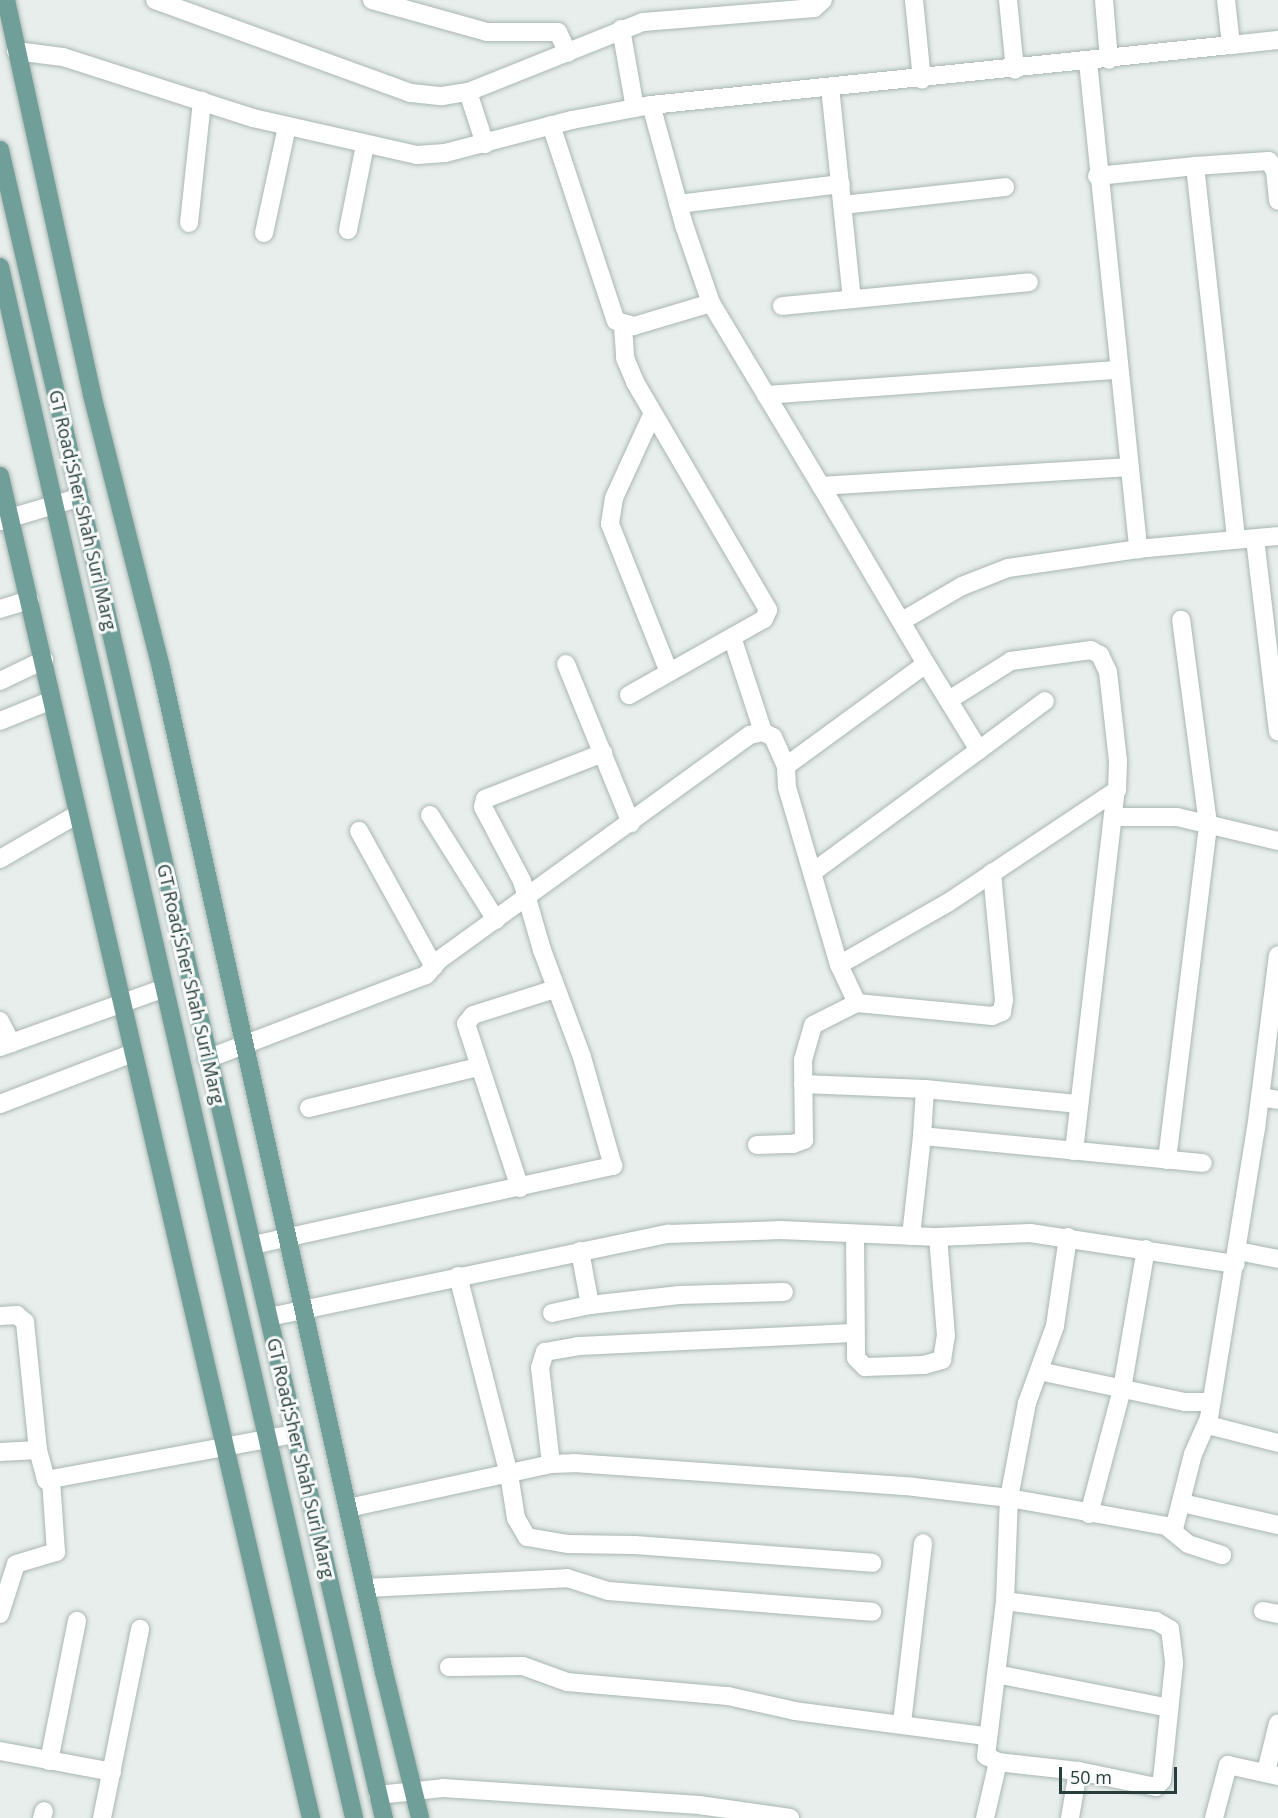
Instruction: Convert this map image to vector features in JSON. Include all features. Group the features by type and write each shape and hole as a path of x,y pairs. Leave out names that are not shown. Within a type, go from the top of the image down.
{"main road":[{"path":"6,0 420,1818"},
{"name":"GT Road;Sher Shah Suri Marg","path":"0,150 81,497 207,1059 253,1245 384,1818"},
{"name":"GT Road;Sher Shah Suri Marg","path":"0,267 354,1818"},
{"path":"0,476 4,520 30,600 121,1005 228,1447 311,1818"}],"street":[{"path":"155,0 411,93 442,96 468,92 621,29 667,19 814,8 823,0"},
{"path":"372,0 487,33 558,32 568,52"},
{"path":"914,0 922,80"},
{"path":"1008,0 1015,70"},
{"path":"1104,0 1109,60"},
{"path":"1226,0 1231,45"},
{"path":"621,29 643,106 711,303 979,750"},
{"path":"16,51 72,60 287,127 425,156 485,144 551,125 643,106 922,80 1278,40"},
{"path":"1088,62 1097,176 1138,549"},
{"path":"830,87 852,299"},
{"path":"468,92 485,144"},
{"path":"189,223 202,101"},
{"path":"551,125 614,317 622,326 627,364 652,415 767,603 768,615 764,619 629,695"},
{"path":"264,233 287,127"},
{"path":"348,230 365,145"},
{"path":"1097,176 1269,161 1275,171 1278,201"},
{"path":"1195,166 1236,538"},
{"path":"678,204 841,184"},
{"path":"843,205 1005,187"},
{"path":"782,306 1029,282"},
{"path":"622,326 634,326 711,303"},
{"path":"766,395 1118,370"},
{"path":"652,415 614,498 610,524 669,672"},
{"path":"821,486 1129,467"},
{"path":"4,520 54,503 81,497"},
{"path":"902,621 962,586 1008,568 1138,549 1236,538 1255,539 1278,536"},
{"path":"1255,539 1278,732"},
{"path":"0,609 30,600"},
{"path":"1167,1160 1208,824 1181,620"},
{"path":"732,637 763,732 773,737 786,766 787,787 839,966 857,1003"},
{"path":"949,700 1011,661 1078,649 1100,655 1108,672 1117,744 1115,794 1074,1151"},
{"path":"0,681 44,660"},
{"path":"566,664 631,823"},
{"path":"786,766 926,664"},
{"path":"0,721 52,700"},
{"path":"813,872 1045,701"},
{"path":"207,1059 412,982 743,740 763,732"},
{"path":"253,1245 611,1168 615,1164 582,1057 555,988 526,900 522,881 484,813 483,802 603,753"},
{"path":"839,966 992,873 1087,808 1115,794"},
{"path":"0,859 78,814"},
{"path":"430,815 496,920"},
{"path":"1113,817 1177,817 1278,841"},
{"path":"359,831 434,967"},
{"path":"758,1145 793,1144 804,1140 803,1084 809,1029 857,1003 992,1016 1000,1014 1004,1000 992,873"},
{"path":"1174,1528 1193,1454 1208,1425 1209,1402 1269,1099 1278,955"},
{"path":"0,1021 6,1045 165,988"},
{"path":"519,1188 466,1028 470,1017 555,988"},
{"path":"0,1104 133,1053"},
{"path":"309,1108 479,1067"},
{"path":"803,1084 925,1089 1079,1104"},
{"path":"911,1236 925,1089"},
{"path":"922,1136 1203,1164"},
{"path":"269,1317 668,1234 781,1230 938,1237 1030,1233 1146,1249 1237,1258 1278,1259"},
{"path":"855,1234 855,1358 861,1366 924,1365 942,1360 946,1336 938,1237"},
{"path":"1005,1601 1165,1625 1175,1649 1162,1780 1158,1786 1078,1772 998,1762 986,1756 986,1736 1005,1601 1009,1498 1023,1418 1055,1326 1068,1237"},
{"path":"1089,1514 1122,1389 1146,1249"},
{"path":"580,1251 590,1305"},
{"path":"458,1276 509,1474 518,1526 532,1540 872,1563"},
{"path":"552,1313 590,1305 679,1295 784,1292"},
{"path":"0,1316 17,1315 25,1322 42,1475 51,1481 295,1434"},
{"path":"551,1464 540,1368 545,1352 578,1346 854,1333"},
{"path":"1039,1371 1185,1402 1209,1402"},
{"path":"1208,1425 1278,1443"},
{"path":"0,1452 38,1450"},
{"path":"348,1508 551,1464 655,1467 1009,1498 1174,1528 1188,1544 1222,1555"},
{"path":"0,1614 16,1564 56,1552 51,1481"},
{"path":"1182,1503 1278,1525"},
{"path":"902,1723 923,1543"},
{"path":"366,1588 567,1578 609,1591 872,1612"},
{"path":"50,1761 77,1621"},
{"path":"102,1818 140,1629"},
{"path":"449,1666 523,1666 567,1682 728,1696 795,1711 902,1723 986,1736"},
{"path":"996,1674 1169,1708"},
{"path":"1214,1818 1228,1765 1272,1774 1278,1723"},
{"path":"0,1751 112,1772"},
{"path":"985,1818 998,1762"},
{"path":"1070,1818 1078,1772"},
{"path":"378,1796 443,1788 699,1805 790,1818"}]}
